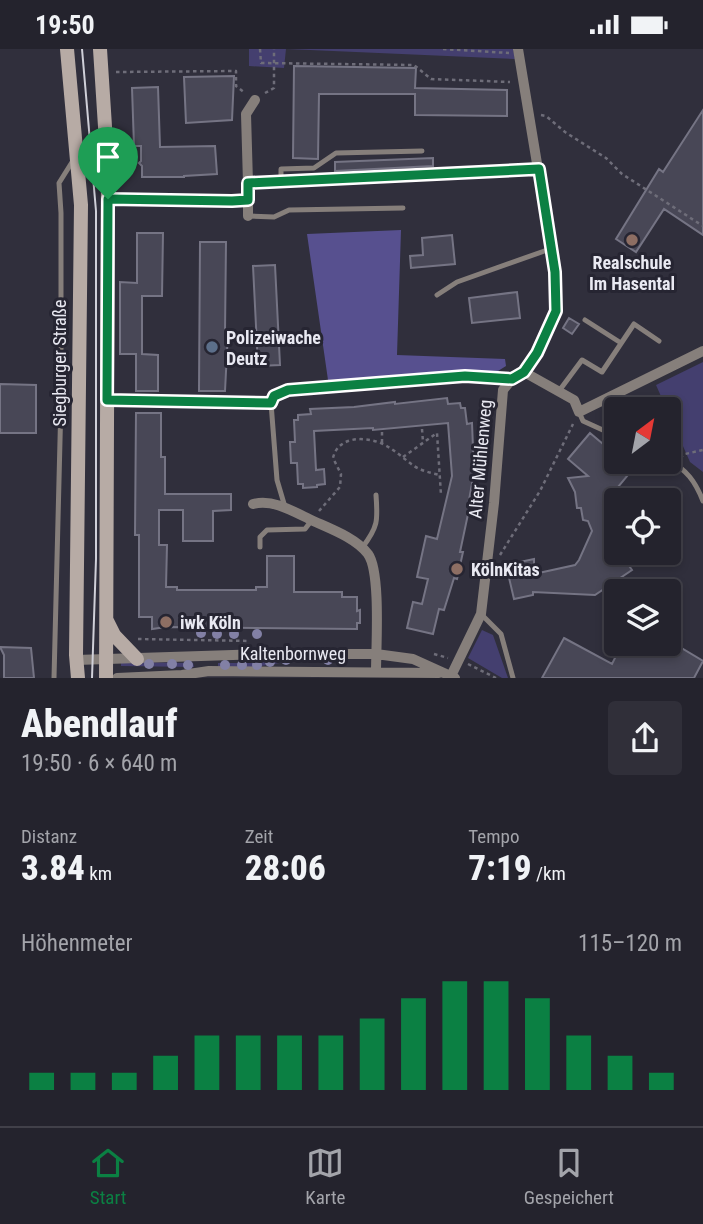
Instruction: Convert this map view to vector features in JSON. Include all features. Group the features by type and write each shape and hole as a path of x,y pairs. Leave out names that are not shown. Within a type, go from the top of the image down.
{"main road":[{"name":"Siegburger Straße","path":"67,49 81,205 76,660 78,678"},
{"path":"100,49 108,199 106,678"},
{"path":"106,619 114,635 136,659"}],"street":[{"path":"512,379 524,372 537,353 556,311 552,249 519,52"},
{"path":"248,216 246,114 255,100"},
{"path":"248,183 539,169"},
{"path":"524,372 574,400 579,412 703,351"},
{"name":"Alter Mühlenweg","path":"451,676 481,614 503,390 512,379"},
{"path":"253,504 263,501 285,507 357,543 370,556 376,576 376,672"},
{"name":"Kaltenbornweg","path":"76,660 376,654 413,659 451,676"},
{"path":"209,657 209,671"},
{"name":"Kaltenbornweg","path":"117,678 209,671 346,675 376,672 451,676"}],"lane":[{"path":"281,182 281,169 314,168 336,153 422,151"},
{"path":"54,678 61,401 59,183 77,154"},
{"path":"108,199 248,200"},
{"path":"248,216 274,217 289,210 403,208"},
{"path":"437,295 457,282 552,249"},
{"path":"585,320 621,343"},
{"path":"559,391 582,360 602,372 634,324 659,341"},
{"path":"285,507 277,480 271,403 274,396 288,390 465,376 512,379"},
{"path":"579,412 583,421 604,431"},
{"path":"681,468 698,485 703,501"},
{"path":"362,548 376,528 376,495"},
{"path":"260,547 260,537 267,530 305,529 312,520"},
{"path":"481,614 501,634 513,678"}],"path":[{"path":"260,49 261,63 414,65 430,79 525,83"},
{"path":"110,72 236,71 236,86 255,100 274,87 274,49"},
{"path":"443,49 519,52"},
{"path":"531,114 546,116 565,132 606,158 622,174 703,226"},
{"path":"107,400 271,403"},
{"path":"485,575 540,491 579,412"},
{"path":"422,429 423,442"},
{"path":"382,432 382,444"},
{"path":"403,457 437,433 441,495"},
{"path":"312,520 340,487 341,474 333,458 338,446 345,441 382,444 426,472 440,475"},
{"path":"681,456 703,451"}],"shaded area":[{"path":"249,49 286,49 284,68 249,66"},
{"path":"287,49 513,49 515,59"},
{"path":"401,230 397,355 505,359 506,366 498,371 328,380 307,234"},
{"path":"703,362 703,472 690,462 681,442 681,397 661,397 656,385"},
{"path":"482,630 493,635 508,678 502,678 468,658"},
{"path":"282,658 347,658 347,662 292,661 255,667 218,667 218,663 253,663"},
{"path":"121,662 193,663 194,667 121,666"}],"building":[{"path":"294,66 416,68 415,88 507,90 507,116 415,115 415,94 319,94 318,159 293,158"},
{"path":"234,76 232,120 186,123 184,77"},
{"path":"158,87 160,147 215,146 217,174 142,177 142,166 139,163 141,146 134,146 132,88"},
{"path":"703,110 703,235 664,209 636,252 616,239 659,169 663,172"},
{"path":"433,158 433,166 335,171 335,162"},
{"path":"137,233 163,233 162,296 142,296 142,354 158,355 158,391 136,391 136,354 120,354 120,282 137,283"},
{"path":"452,235 455,264 411,268 410,256 423,255 422,238"},
{"path":"200,242 226,242 225,332 228,332 225,391 199,391"},
{"path":"275,265 280,365 258,366 253,266"},
{"path":"517,292 520,318 472,323 469,298"},
{"path":"569,318 579,324 572,334 563,328"},
{"path":"0,384 36,385 36,433 0,433"},
{"path":"447,398 448,404 460,403 461,408 465,408 467,424 472,423 474,473 457,579 454,578 444,610 439,609 433,634 407,628 413,602 422,604 428,579 417,577 426,536 437,539 452,476 448,423 373,430 314,431 316,470 324,469 325,484 317,487 303,488 303,484 298,484 297,463 291,463 290,442 295,442 294,420 298,420 298,415 311,414 310,409"},
{"path":"136,413 161,413 161,457 165,457 165,494 231,494 231,510 213,511 213,541 183,541 183,510 159,510 159,545 167,545 166,587 177,587 177,590 256,590 256,587 267,587 267,556 294,556 294,592 342,592 342,597 357,597 360,623 357,623 357,629 152,629 152,617 139,617 139,535 135,535"},
{"path":"590,433 604,445 604,474 629,474 617,488 604,488 604,565 628,565 632,570 619,579 604,579 604,589 595,595 533,592 533,595 514,599 506,565 534,559 534,574 575,565 592,531 588,521 583,520 581,508 577,508 575,492 568,478 588,476 568,459"},
{"path":"564,638 612,664 616,656 681,656 681,648 703,661 694,678 542,678"},
{"path":"0,647 31,648 34,678 4,678 4,655"}],"tram line":[{"path":"82,49 96,211 96,559 92,678"}],"place":[{"name":"Realschule Im Hasental","path":"632,240"},
{"name":"Polizeiwache Deutz","path":"212,347"},
{"name":"KölnKitas","path":"457,569"},
{"name":"iwk Köln","path":"166,622"}],"route":[{"path":"539,169 555,272 556,311 537,353 524,372 512,379 465,376 288,390 274,396 271,403 107,400 108,199 248,200 248,183 539,169"}]}
